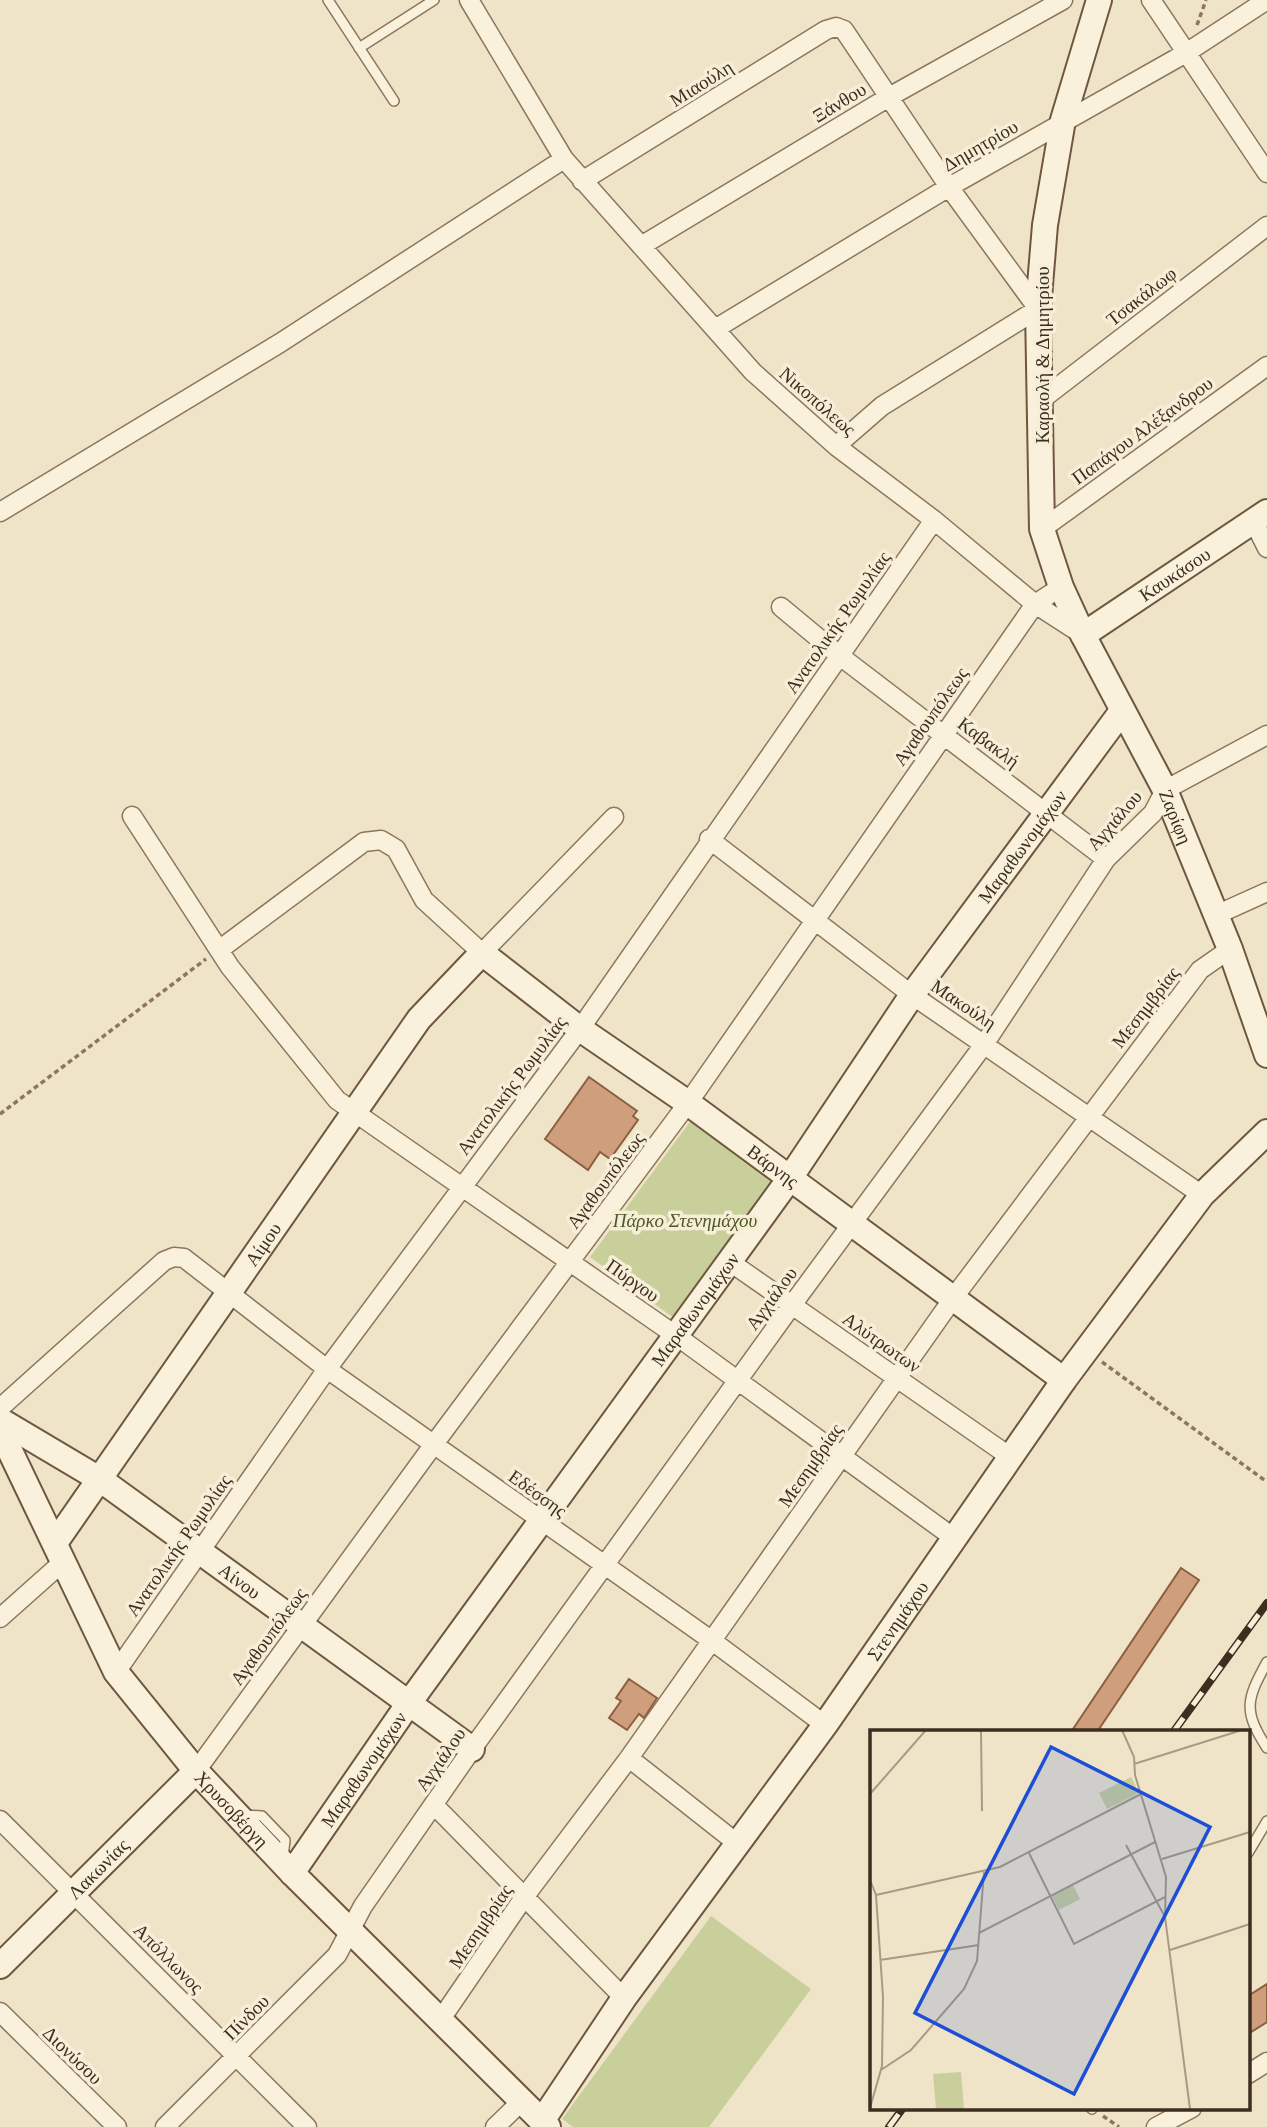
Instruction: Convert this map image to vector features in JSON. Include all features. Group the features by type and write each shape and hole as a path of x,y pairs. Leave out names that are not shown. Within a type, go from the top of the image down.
{"street":[{"name":"Νικοπόλεως","path":"469,0 564,159 753,372 836,446 934,520 1035,604 1083,635"},
{"name":"Ξάνθου","path":"641,246 889,97 1063,0"},
{"name":"Καραολή & Δημητρίου","path":"1061,587 1042,529 1038,309 1045,225 1063,120 1099,0"},
{"path":"1151,0 1267,173"},
{"name":"Δημητρίου","path":"715,329 1063,120 1186,53 1267,0"},
{"name":"Μιαούλη","path":"582,181 826,30 836,27 844,30 889,97"},
{"path":"836,446 882,407 1038,309 949,187 889,97"},
{"path":"0,512 280,343 564,159"},
{"name":"Τσακάλωφ","path":"1041,400 1267,226"},
{"name":"Παπάγου Αλέξανδρου","path":"1042,529 1267,366"},
{"path":"1261,517 1267,548"},
{"name":"Καυκάσου","path":"1083,635 1261,517"},
{"name":"Ανατολικής Ρωμυλίας","path":"116,1672 327,1369 580,1029 709,839 934,520"},
{"path":"1035,604 1061,587"},
{"name":"Ζαρίφη","path":"1061,587 1083,635 1165,790 1230,949 1267,1055"},
{"name":"Αγαθουπόλεως","path":"196,1771 434,1444 688,1103 1035,604"},
{"name":"Καβακλή","path":"781,607 839,656 1106,859"},
{"name":"Μαραθωνομάχων","path":"287,1868 678,1337 790,1178 912,995 1122,710"},
{"name":"Αγχιάλου","path":"350,1932 363,1906 472,1749 792,1305 985,1043 1106,859 1153,813 1165,790 1267,735"},
{"name":"Πύργου","path":"132,816 219,950 337,1100 678,1337 954,1538"},
{"path":"219,950 364,842 381,841 396,849 424,900 482,953 614,817"},
{"name":"Μακούλη","path":"709,839 912,995 1202,1195"},
{"path":"1216,915 1267,892"},
{"name":"Μεσημβρίας","path":"442,2020 525,1896 629,1758 954,1297 1088,1115 1200,970 1230,949"},
{"name":"Βάρνης","path":"482,953 580,1029 688,1103 1064,1380"},
{"name":"Αίμου","path":"60,1552 101,1480 353,1112 419,1020 482,953"},
{"name":"Στενημάχου","path":"545,2124 624,1998 825,1725 1064,1380 1202,1195 1267,1132"},
{"name":"Εδέσσης","path":"0,1408 169,1258 188,1260 327,1369 711,1640 825,1725"},
{"name":"Αλύτρωτων","path":"730,1262 1009,1456"},
{"name":"Αίνου","path":"0,1420 101,1480 472,1749"},
{"name":"Χρυσοβέργη","path":"0,1430 116,1672 196,1771 287,1868 545,2124"},
{"path":"0,1618 60,1552"},
{"path":"629,1758 738,1844"},
{"name":"Λακωνίας","path":"0,1966 196,1771"},
{"path":"434,1805 624,1998"},
{"name":"Απόλλωνος","path":"0,1820 307,2127"},
{"name":"Πίνδου","path":"164,2127 332,1961 350,1932"},
{"name":"Διονύσου","path":"0,2012 117,2127"},
{"path":"1250,2073 1267,2062"},
{"path":"495,2127 522,2102"},
{"path":"1156,2127 1188,2110"}],"lane":[{"path":"328,0 394,101"},
{"path":"359,48 435,0"},
{"path":"1267,1662 1250,1701 1251,1722 1267,1748"},
{"path":"1250,1850 1267,1821"}],"path":[{"path":"0,1114 219,950"},
{"path":"1099,1360 1267,1482"},
{"path":"1094,2110 1119,2127"}],"green space":[{"name":"Πάρκο Στενημάχου","path":"692,1119 780,1183 678,1321 590,1257"},
{"path":"711,1916 811,1989 709,2127 573,2127 562,2119"}],"building":[{"path":"589,1077 637,1111 633,1116 638,1120 610,1159 600,1152 588,1170 545,1139"},
{"path":"1181,1568 1199,1580 1098,1730 1072,1730"},
{"path":"629,1679 657,1698 644,1718 639,1714 627,1730 609,1718 621,1701 616,1698"},
{"path":"1267,1984 1267,2022 1250,2033 1250,1995"}],"railway":[{"path":"1175,1730 1267,1603"},
{"path":"889,2127 902,2110"}]}
